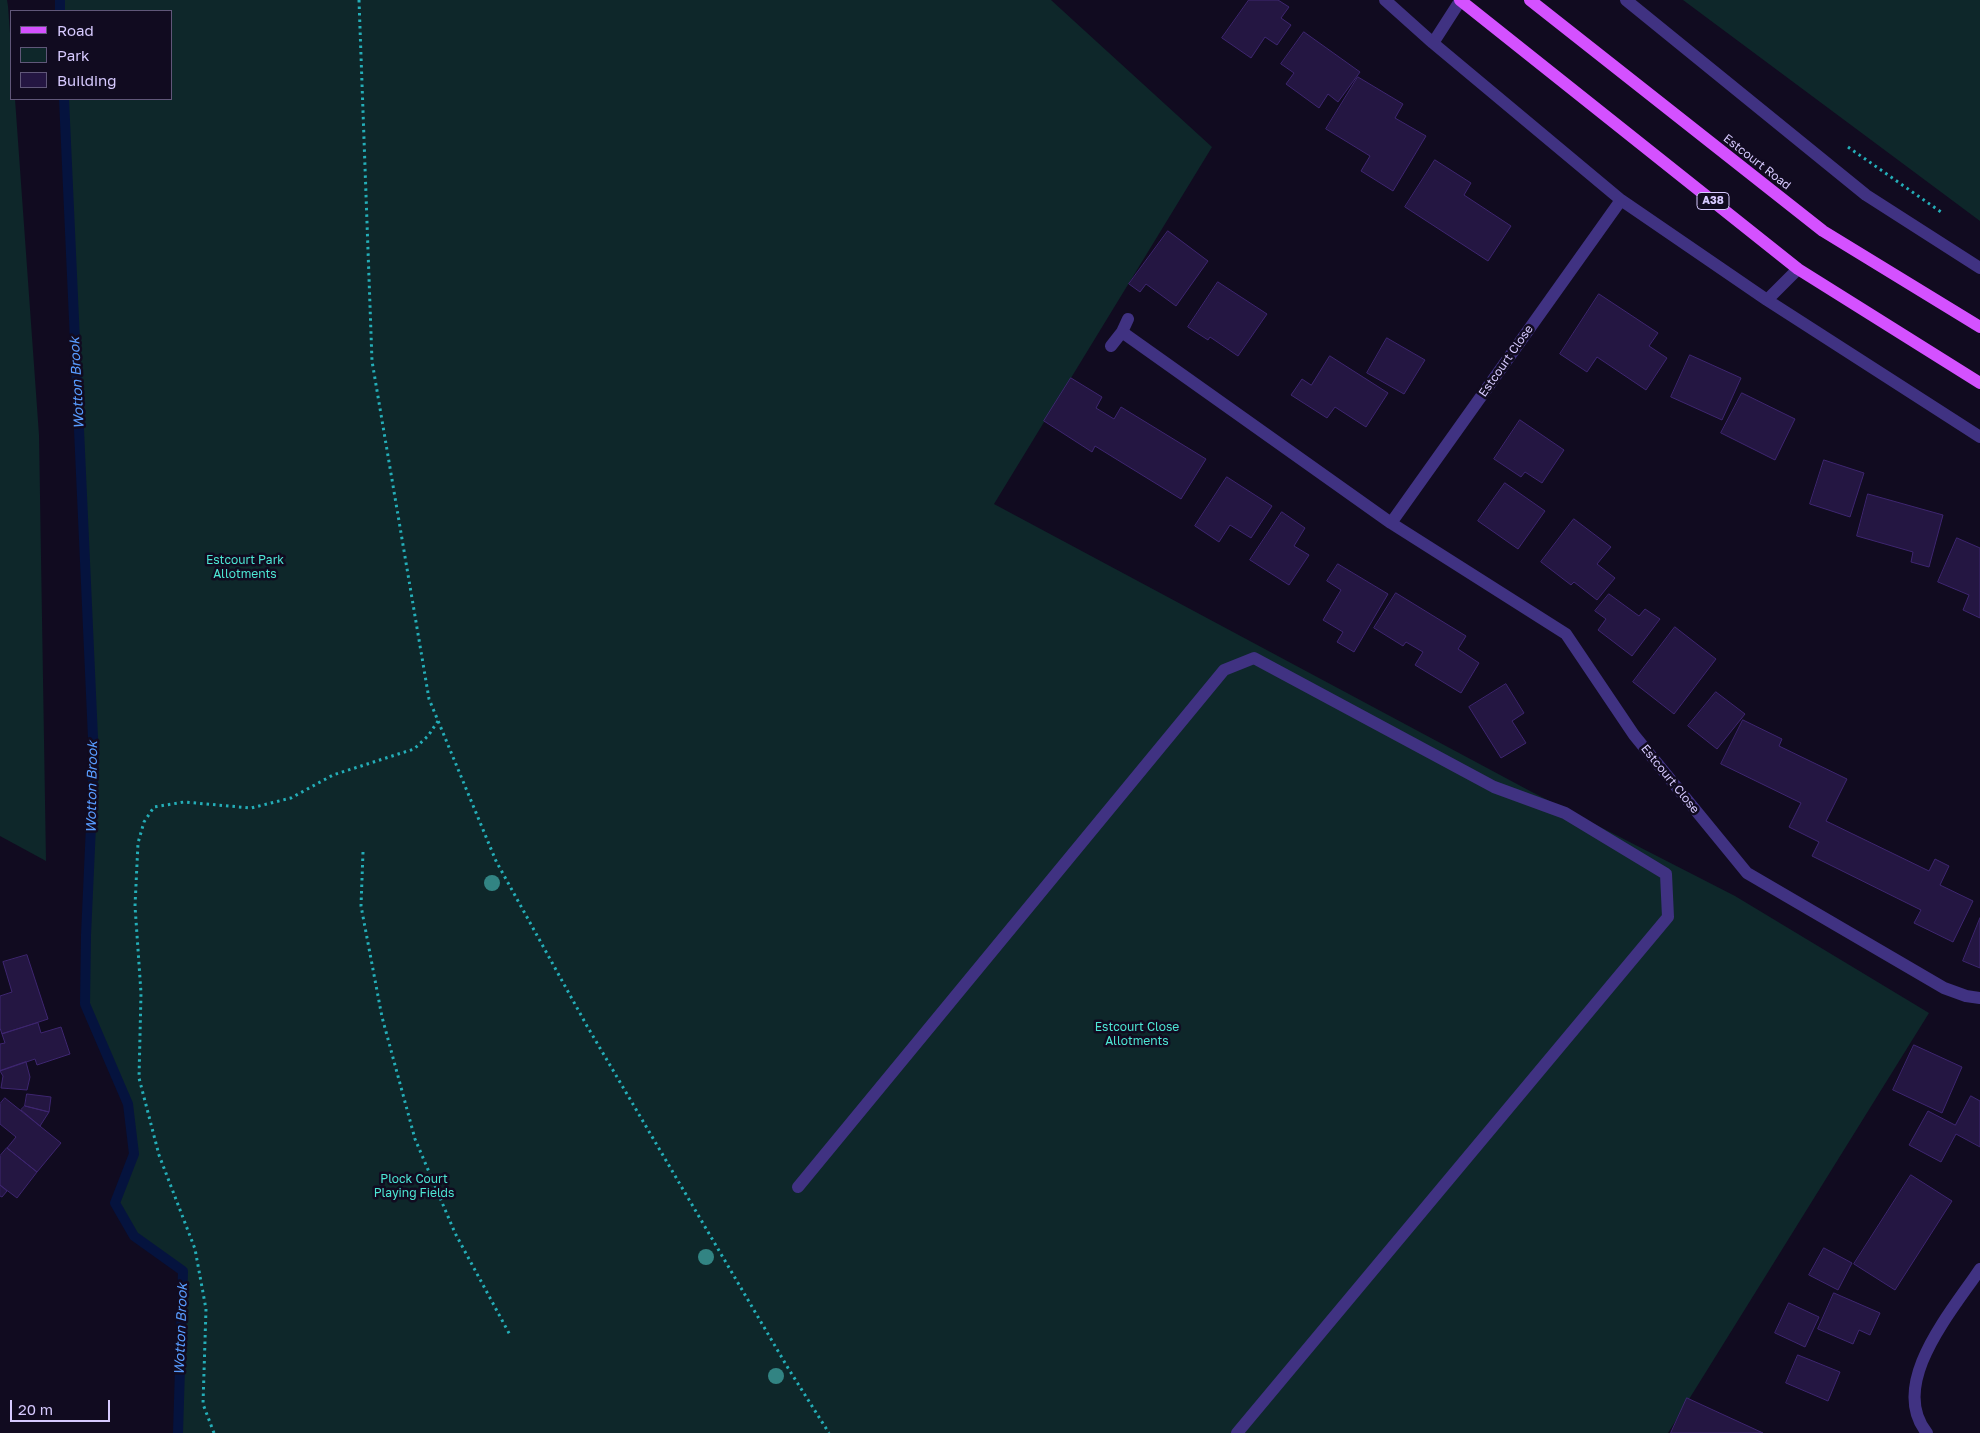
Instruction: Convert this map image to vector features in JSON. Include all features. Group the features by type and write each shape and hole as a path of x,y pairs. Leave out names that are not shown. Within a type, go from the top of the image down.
{"main road":[{"name":"A38","path":"1460,0 1798,269 1980,383"},
{"name":"Estcourt Road","path":"1530,0 1823,231 1980,327"}],"street":[{"path":"1384,0 1621,200 1767,300 1980,438"},
{"path":"1433,43 1460,0"},
{"path":"1626,0 1866,195 1980,268"},
{"name":"Estcourt Close","path":"1391,523 1621,200"},
{"path":"1767,300 1798,269"},
{"path":"1111,346 1122,332 1128,319"},
{"name":"Estcourt Close","path":"1122,332 1391,523 1566,634 1634,735 1747,873 1944,988 1966,996 1980,998"},
{"path":"798,1188 1224,670 1254,658 1494,787 1565,813 1666,874 1668,917 1237,1433"},
{"path":"1927,1433 1923,1428 1914,1405 1916,1383 1922,1362 1941,1327 1980,1269"}],"path":[{"path":"359,0 372,361 429,699 496,861 587,1026 788,1368 829,1433"},
{"path":"214,1433 203,1404 206,1309 195,1250 160,1155 139,1078 140,993 135,906 138,843 144,822 154,807 184,802 251,808 291,798 333,775 414,749 428,736 438,721"},
{"path":"363,852 361,906 382,1017 415,1139 455,1233 510,1336"}],"green space":[{"path":"0,0 7,0 10,33 10,100 15,100 39,435 46,861 0,836"},
{"path":"60,0 1051,0 1212,147 994,504 1530,791 1735,896 1929,1013 1668,1433 178,1433 183,1271 134,1236 115,1203 134,1154 128,1104 85,1004 86,935 95,760 64,100 172,100 172,10 60,10"},
{"path":"1683,0 1980,0 1980,221"}],"building":[{"path":"1249,0 1278,0 1289,7 1281,18 1291,25 1277,45 1265,37 1251,58 1222,38"},
{"path":"1304,32 1360,72 1338,102 1328,94 1319,108 1286,84 1294,73 1281,64"},
{"path":"1358,77 1403,104 1395,118 1426,136 1393,191 1361,171 1370,156 1326,129"},
{"path":"1435,160 1471,183 1464,195 1511,226 1488,261 1405,207"},
{"path":"1168,231 1208,261 1176,306 1146,284 1140,292 1129,284"},
{"path":"1218,282 1267,314 1238,356 1210,337 1208,340 1188,327"},
{"path":"1599,294 1658,333 1649,346 1667,358 1646,390 1597,357 1587,372 1560,354"},
{"path":"1387,338 1425,360 1404,394 1367,373"},
{"path":"1690,355 1741,378 1722,420 1671,397"},
{"path":"1330,356 1388,393 1366,427 1335,407 1327,418 1291,395 1302,379 1311,385"},
{"path":"1071,378 1102,397 1096,408 1114,419 1121,407 1206,459 1181,499 1095,446 1092,452 1044,421"},
{"path":"1742,393 1795,419 1775,460 1721,433"},
{"path":"1520,420 1564,450 1542,483 1525,472 1521,477 1494,459"},
{"path":"1824,460 1864,473 1850,517 1810,504"},
{"path":"1227,477 1272,506 1251,538 1230,525 1219,542 1195,526"},
{"path":"1505,483 1545,511 1518,549 1478,521"},
{"path":"1868,494 1943,515 1929,567 1911,562 1913,552 1857,536"},
{"path":"1282,512 1305,528 1294,546 1309,555 1289,585 1250,560"},
{"path":"1574,519 1611,547 1597,564 1615,578 1597,600 1574,582 1571,585 1541,562"},
{"path":"1957,538 1980,548 1980,618 1963,610 1969,595 1938,582"},
{"path":"1338,564 1388,594 1354,652 1337,642 1343,632 1323,620 1341,590 1327,581"},
{"path":"1396,593 1466,636 1458,649 1479,663 1461,693 1415,665 1423,652 1406,642 1403,646 1374,628"},
{"path":"1609,594 1639,616 1645,609 1660,619 1632,656 1598,630 1606,619 1595,611"},
{"path":"1675,627 1716,659 1674,714 1633,682"},
{"path":"1506,684 1524,713 1512,721 1526,743 1501,758 1469,707"},
{"path":"1716,692 1745,714 1717,749 1688,726"},
{"path":"1743,720 1782,739 1779,746 1847,779 1826,821 1929,871 1935,859 1949,866 1940,885 1973,901 1953,942 1914,923 1921,910 1812,856 1819,842 1789,827 1801,803 1721,764"},
{"path":"1980,918 1980,968 1963,961"},
{"path":"27,955 48,1019 2,1034 0,1028 0,996 12,992 3,962"},
{"path":"38,1023 41,1033 61,1027 70,1054 37,1065 35,1059 0,1071 0,1044 5,1043 2,1034"},
{"path":"1914,1045 1962,1067 1942,1113 1893,1090"},
{"path":"26,1062 30,1077 27,1090 1,1088 3,1076 0,1071"},
{"path":"27,1094 51,1097 49,1112 25,1106"},
{"path":"1971,1096 1980,1101 1980,1147 1956,1134 1941,1162 1909,1145 1928,1111 1955,1125"},
{"path":"5,1098 61,1143 37,1172 7,1148 16,1137 0,1124 0,1104"},
{"path":"25,1106 49,1112 40,1126 21,1110"},
{"path":"7,1148 37,1172 17,1198 0,1185 0,1156"},
{"path":"1911,1175 1952,1201 1895,1290 1854,1264"},
{"path":"0,1185 7,1191 2,1197 0,1196"},
{"path":"1824,1248 1852,1263 1838,1290 1809,1275"},
{"path":"1834,1293 1880,1313 1870,1335 1859,1330 1853,1344 1818,1329"},
{"path":"1789,1303 1819,1317 1805,1347 1775,1333"},
{"path":"1798,1355 1840,1372 1828,1401 1786,1383"},
{"path":"1687,1398 1763,1433 1671,1433"}],"waterway":[{"name":"Wotton Brook","path":"60,0 60,10"},
{"name":"Wotton Brook","path":"64,100 94,760 86,935 85,1004 128,1104 134,1154 115,1203 134,1236 183,1271 178,1433"}],"park label":[{"name":"Estcourt Park Allotments","path":"245,567"},
{"name":"Estcourt Close Allotments","path":"1137,1034"},
{"name":"Plock Court Playing Fields","path":"414,1186"}]}
